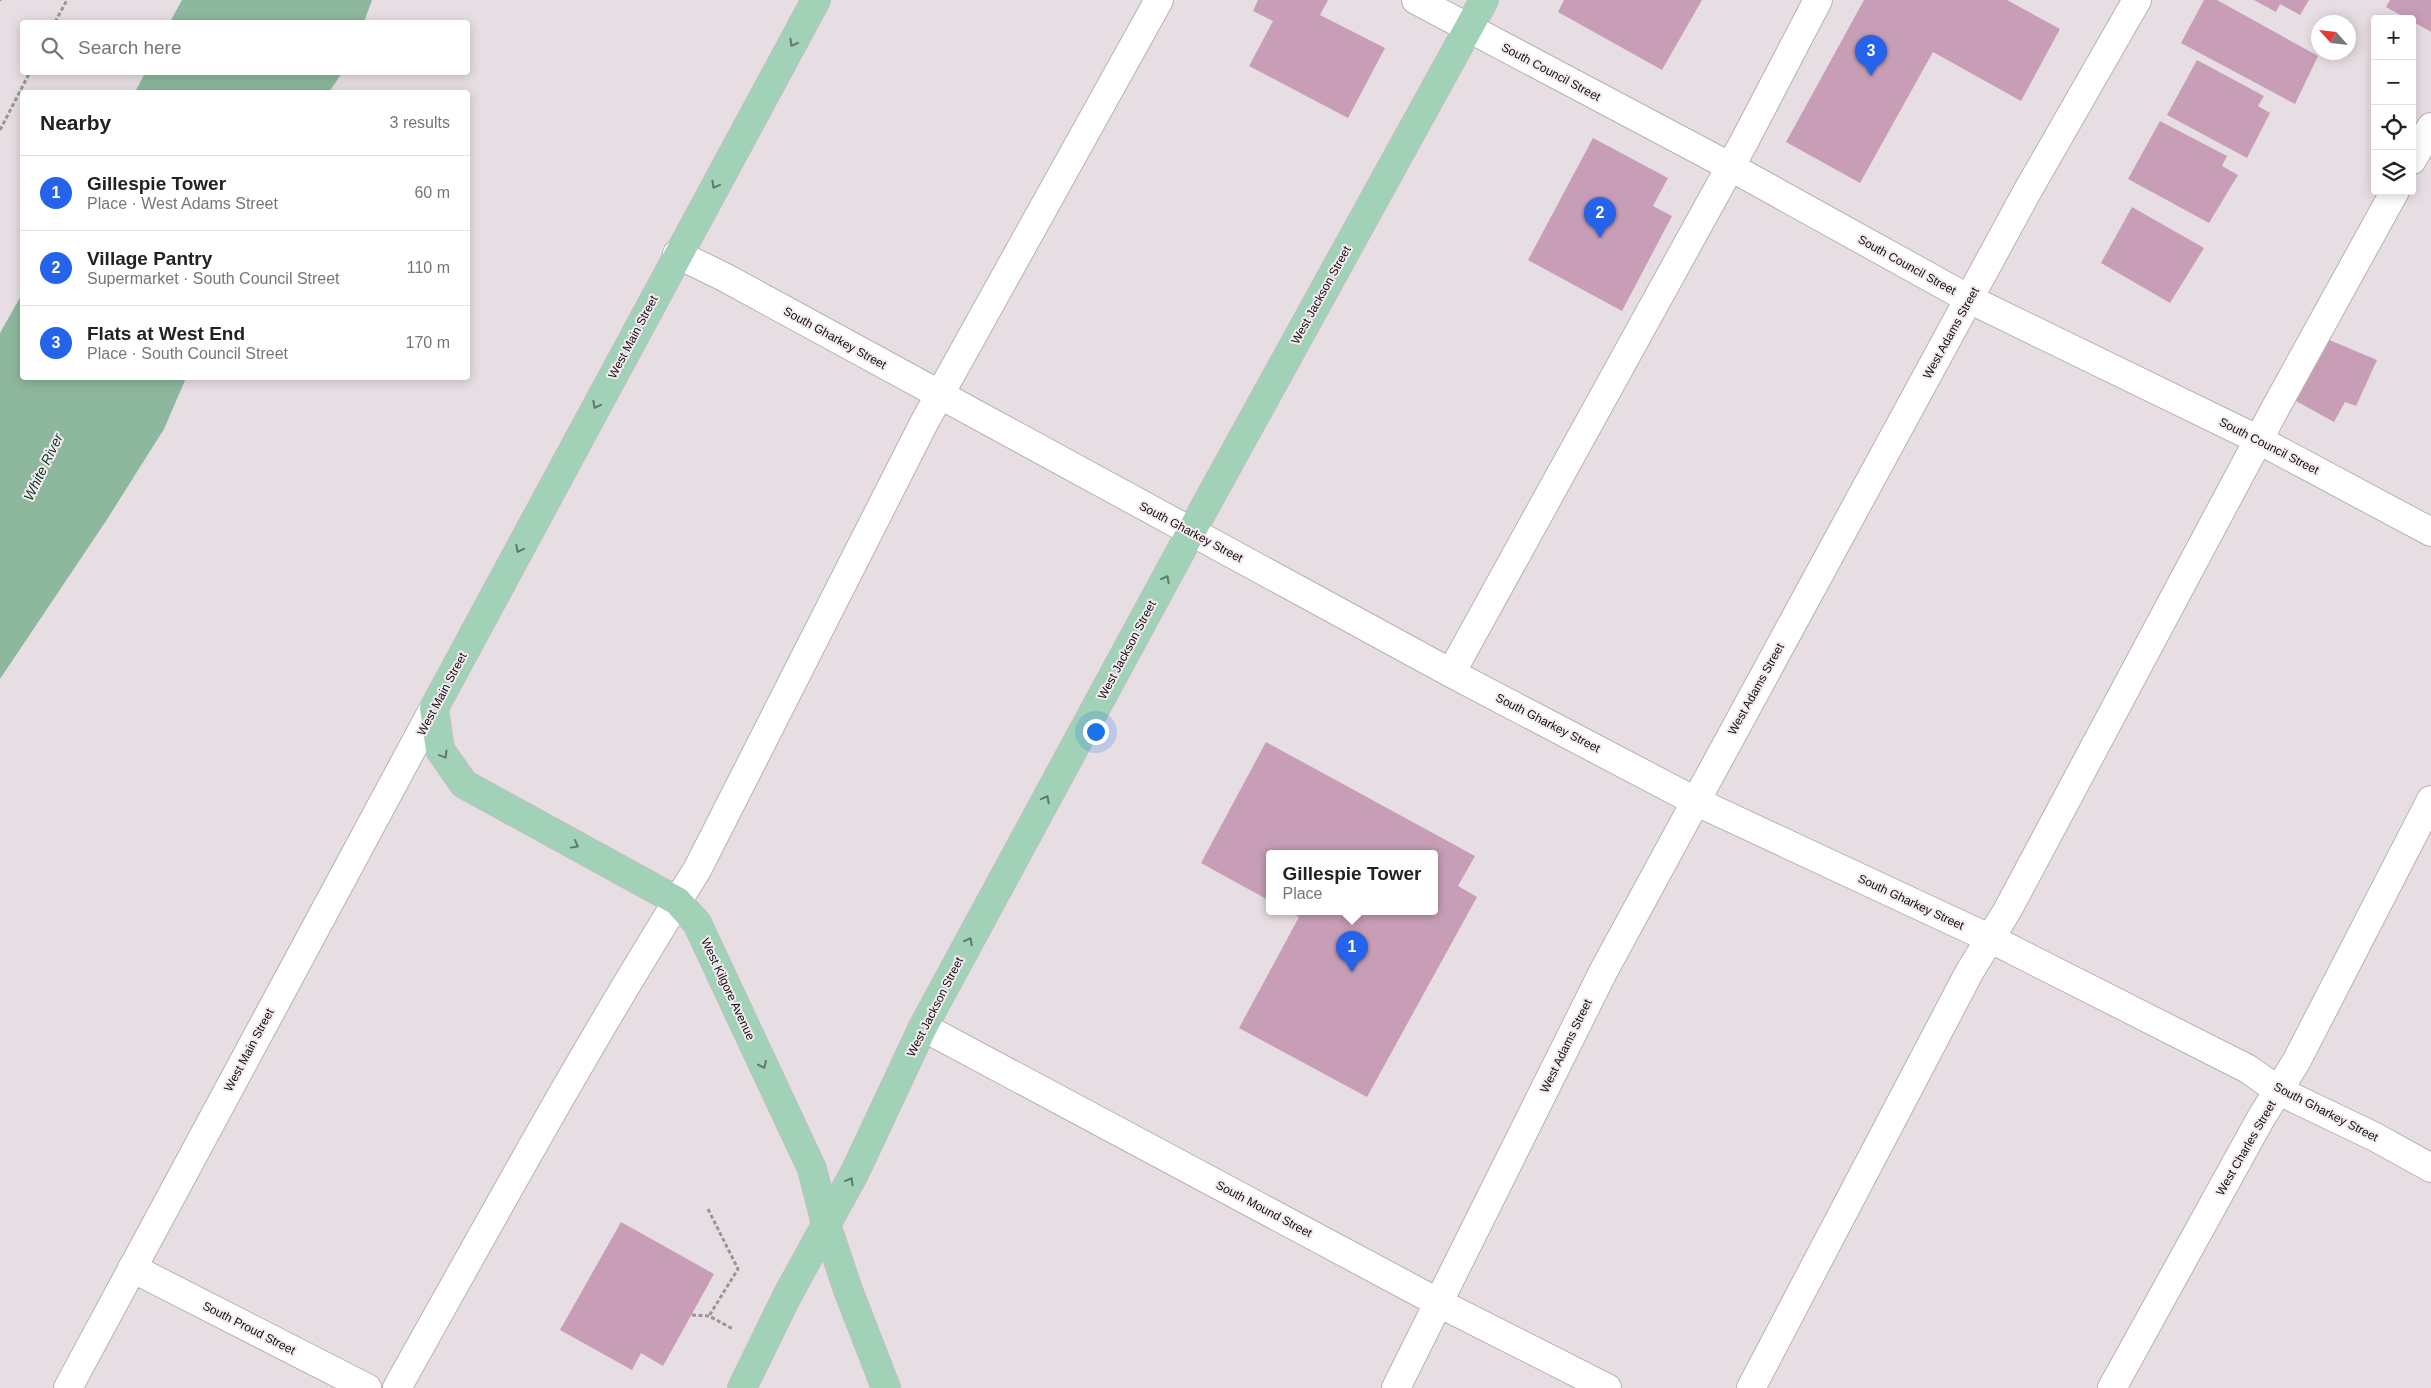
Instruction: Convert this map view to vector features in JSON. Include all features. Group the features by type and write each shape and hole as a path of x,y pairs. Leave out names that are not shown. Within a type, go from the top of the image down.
{"main road":[{"name":"West Main Street","path":"434,708 816,0"},
{"name":"West Jackson Street","path":"742,1388 787,1296 855,1172 923,1027 1191,532 1484,0"},
{"name":"West Kilgore Avenue","path":"434,708 440,750 464,784 677,901 697,923 812,1169 826,1224 848,1290 886,1388"}],"street":[{"path":"398,1388 581,1058 697,870 939,395 1159,0"},
{"name":"South Council Street","path":"1416,0 1729,166 1969,299 2259,440 2431,532"},
{"path":"1451,673 1818,0"},
{"name":"West Adams Street","path":"1396,1388 1603,972 2028,190 2137,0"},
{"path":"2416,153 2431,126"},
{"path":"1751,1388 1970,970 1991,939 2393,195"},
{"name":"South Gharkey Street","path":"678,254 724,277 1451,673 1695,801 1991,939 2248,1070 2279,1091 2375,1137 2431,1168"},
{"name":"West Main Street","path":"68,1388 434,708"},
{"name":"West Charles Street","path":"2112,1388 2261,1118 2279,1091 2431,800"},
{"name":"South Mound Street","path":"923,1027 1439,1303 1607,1388"},
{"name":"South Proud Street","path":"132,1268 367,1388"}],"path":[{"path":"56,20 66,0"},
{"path":"21,90 28,75"},
{"path":"0,130 20,91"},
{"path":"708,1209 738,1269 709,1316"},
{"path":"692,1315 709,1316 734,1329"}],"water":[{"path":"182,0 372,0 365,20 171,20"},
{"path":"144,75 341,75 330,90 136,90"},
{"name":"White River","path":"20,298 20,380 185,380 164,429 106,521 0,679 0,333"}],"building":[{"path":"1258,0 1328,0 1320,15 1385,48 1348,118 1249,66 1273,21 1253,11"},
{"path":"1564,0 1702,0 1662,70 1558,12"},
{"path":"1864,0 2007,0 2060,29 2021,101 1933,52 1860,183 1786,142"},
{"path":"2204,0 2217,0 2311,52 2311,60 2316,60 2295,104 2181,43"},
{"path":"2254,0 2309,0 2300,15 2280,4 2276,12"},
{"path":"2390,0 2431,0 2431,32 2416,23 2416,15 2401,15 2386,7"},
{"path":"2197,60 2264,96 2258,106 2270,113 2247,158 2167,115"},
{"path":"2160,121 2227,156 2222,166 2238,175 2209,223 2128,179"},
{"path":"1593,138 1668,178 1653,206 1672,216 1622,311 1528,260"},
{"path":"2132,207 2204,248 2170,303 2101,263"},
{"path":"2327,339 2377,360 2356,406 2345,402 2334,422 2296,401"},
{"path":"1266,742 1475,856 1458,886 1477,897 1367,1097 1239,1028 1299,917 1295,915 1438,915 1438,850 1266,850 1266,899 1201,863"},
{"path":"621,1222 714,1274 663,1366 641,1353 632,1370 560,1330"}],"place":[{"name":"Flats at West End","path":"1871,76"},
{"name":"Village Pantry","path":"1600,238"},
{"name":"Gillespie Tower","path":"1352,972"}]}
